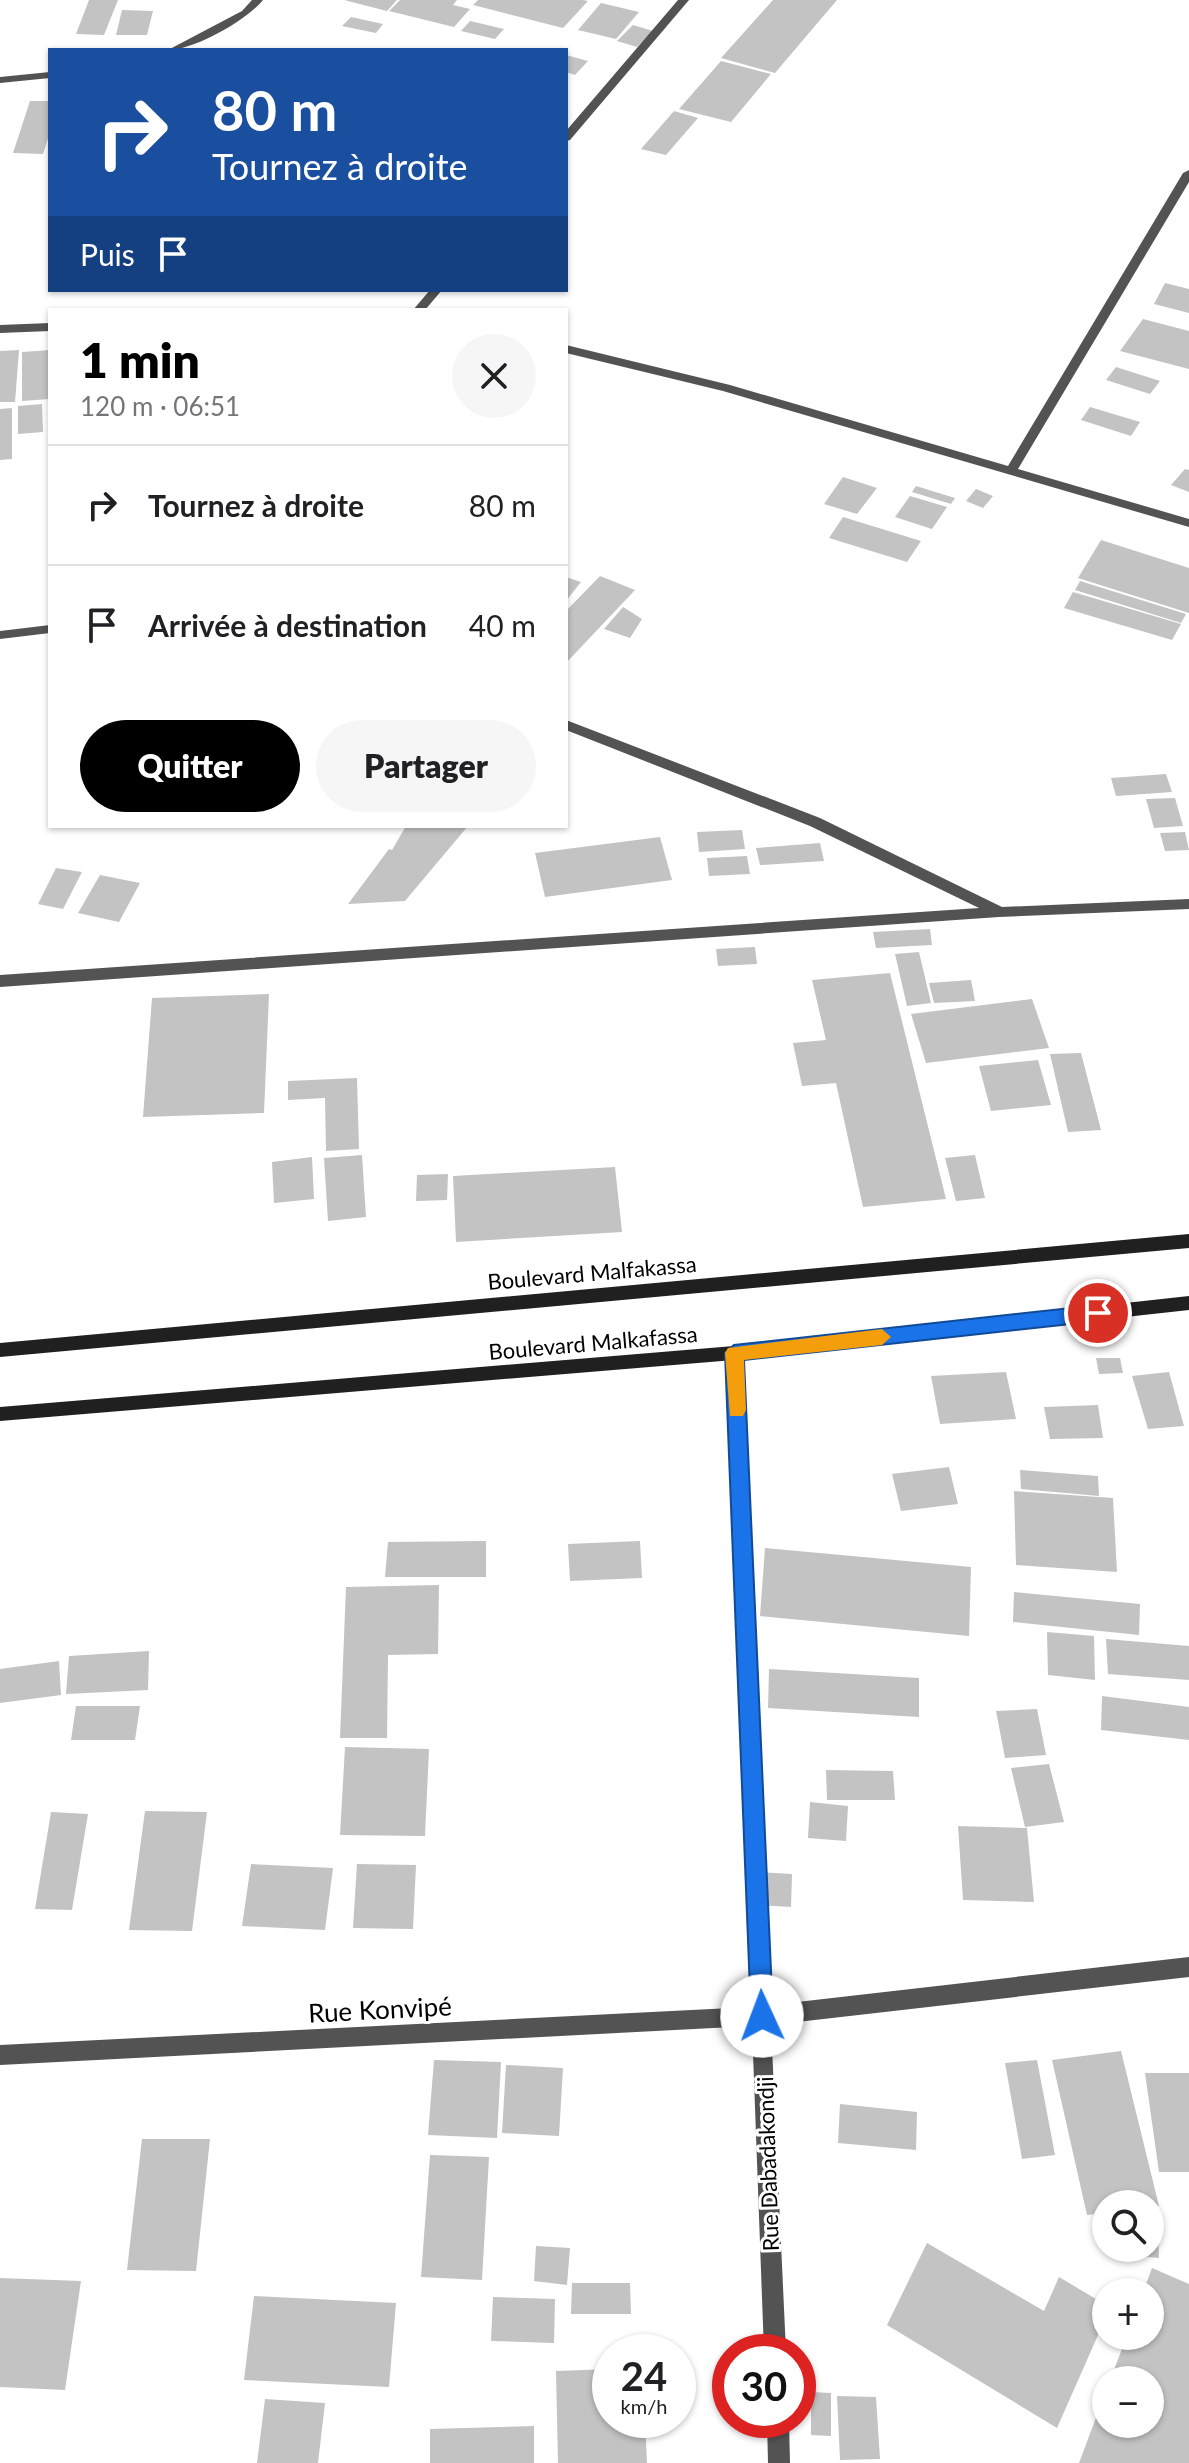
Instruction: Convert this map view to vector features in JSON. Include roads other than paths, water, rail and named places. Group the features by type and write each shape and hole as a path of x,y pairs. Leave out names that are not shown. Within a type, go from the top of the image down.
{"main road":[{"name":"Boulevard Malfakassa","path":"0,1350 1189,1241"},
{"name":"Boulevard Malkafassa","path":"0,1414 734,1353 1189,1303"}],"street":[{"path":"177,48 246,13 258,0"},
{"path":"568,136 684,0"},
{"path":"0,80 48,75"},
{"path":"1012,469 1189,173"},
{"path":"421,308 434,292"},
{"path":"0,329 48,327"},
{"path":"568,349 726,388 1189,523"},
{"path":"0,635 48,629"},
{"path":"568,726 815,822 999,912"},
{"path":"0,981 999,912 1189,904"},
{"name":"Rue Dabadakondji","path":"734,1353 774,2334"},
{"name":"Rue Konvipé","path":"0,2055 762,2016 1189,1967"},
{"path":"778,2438 779,2463"}]}
